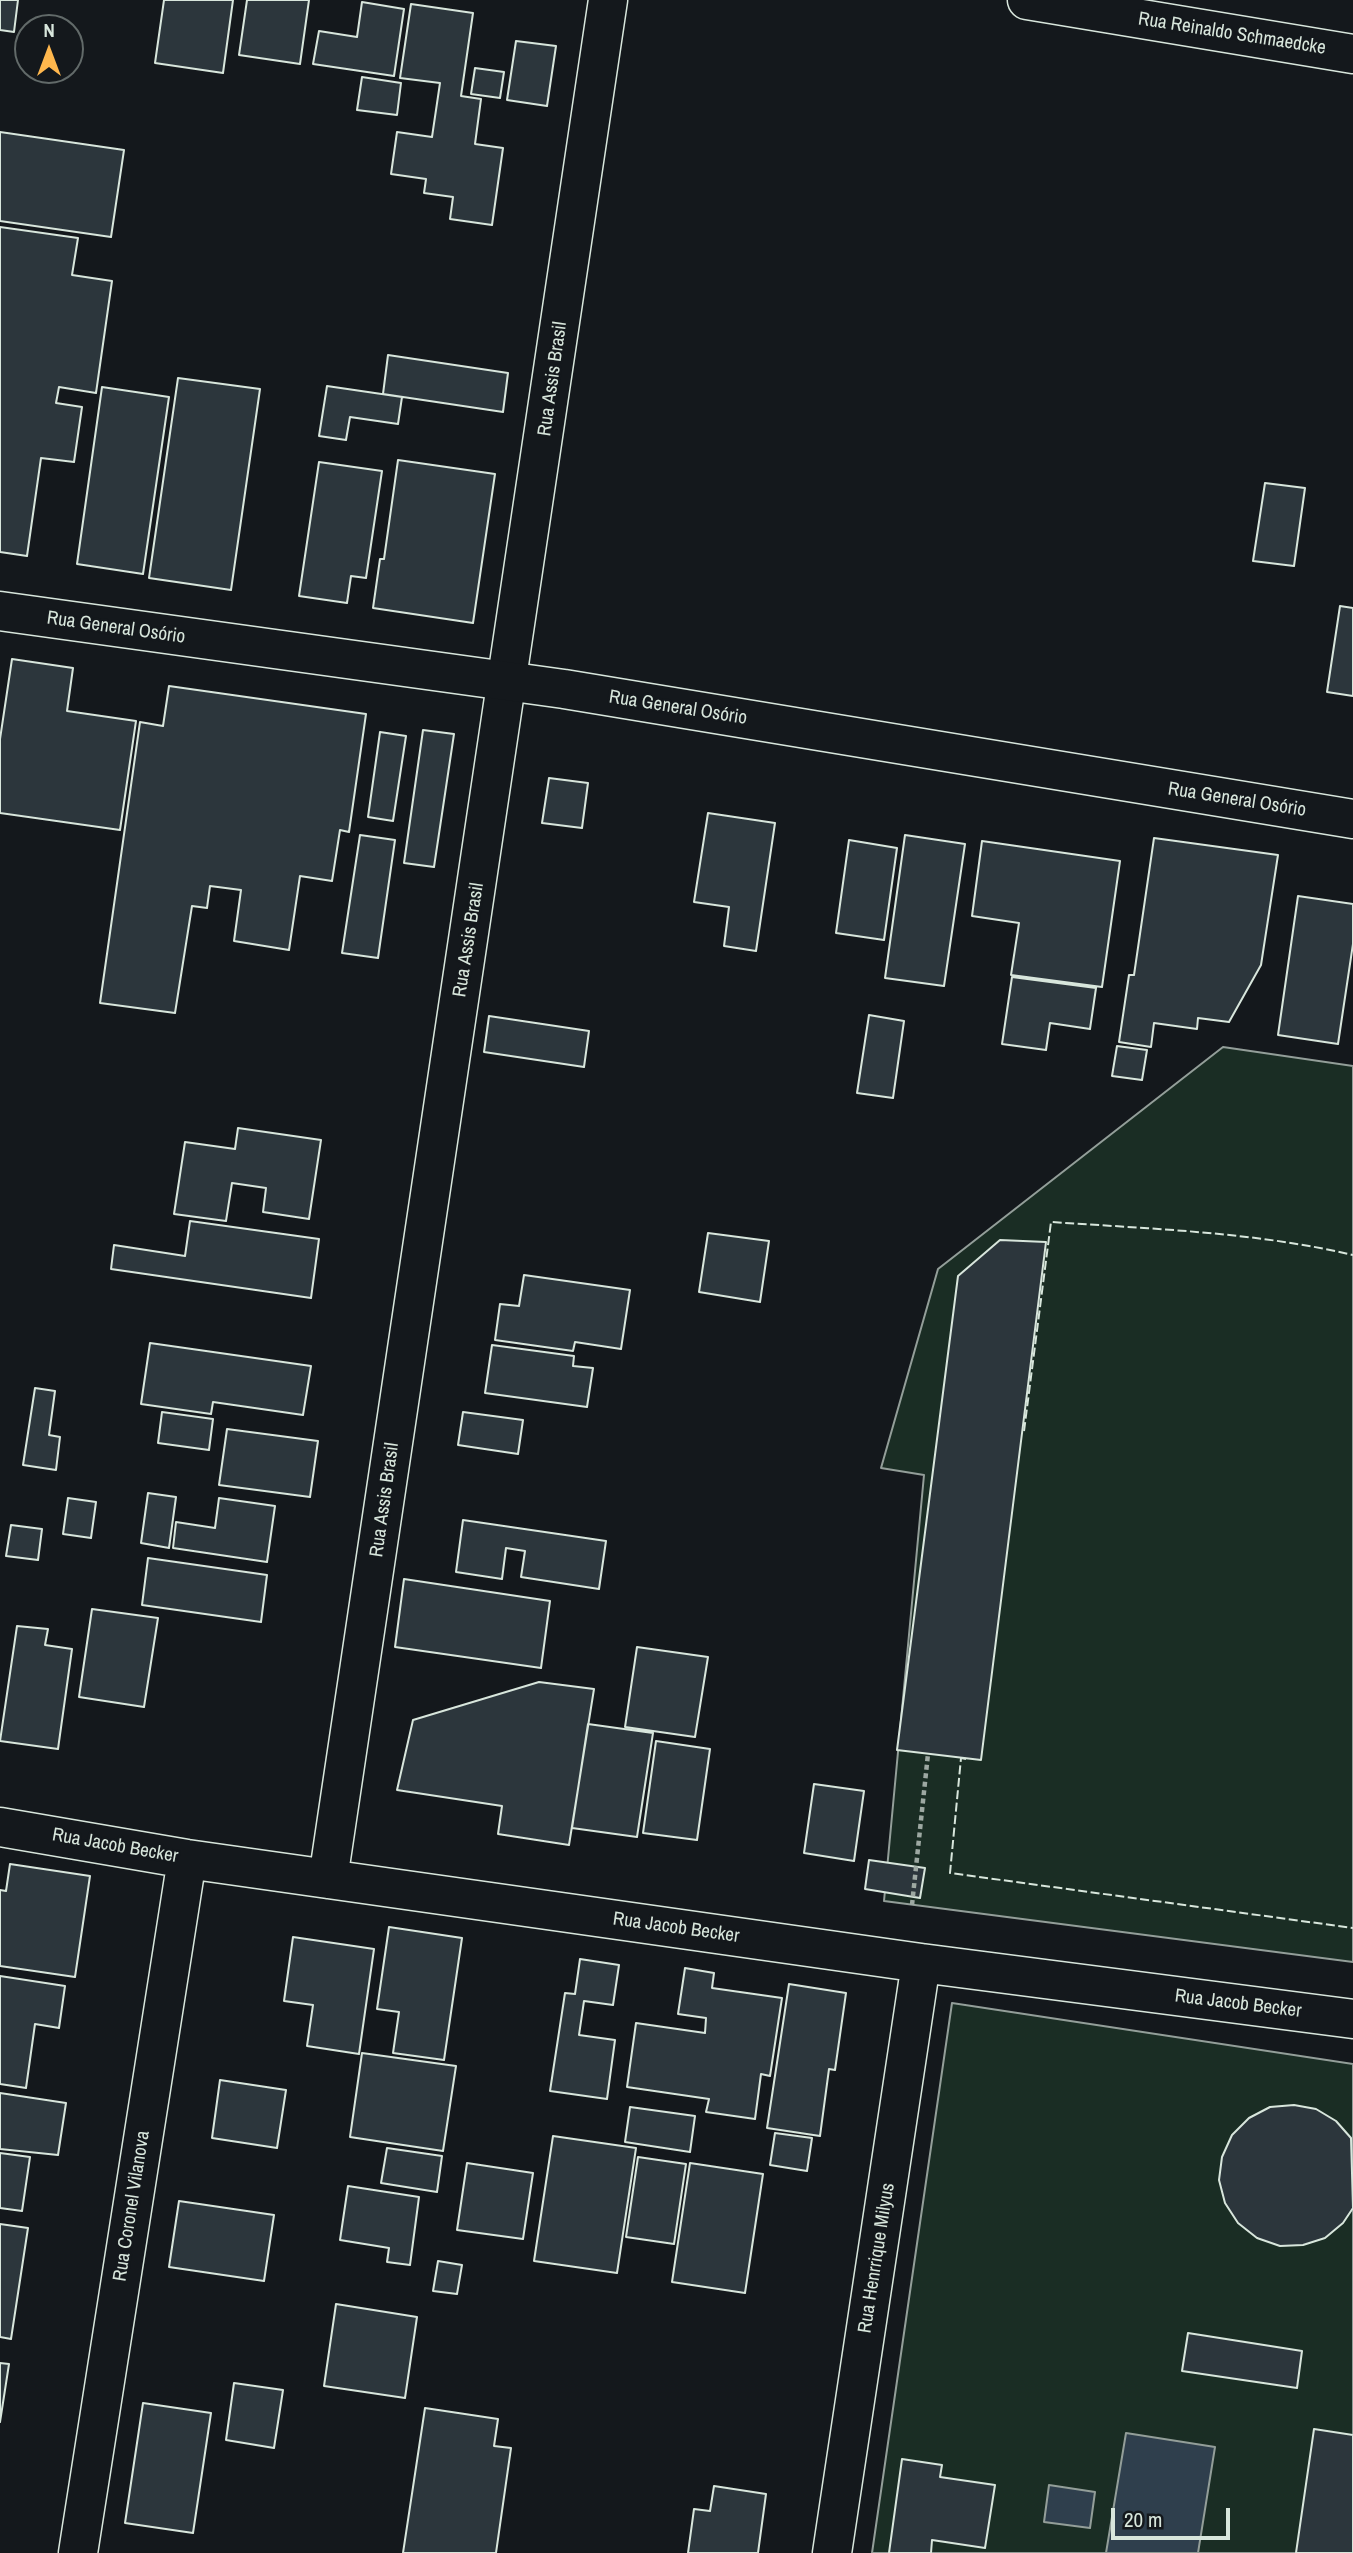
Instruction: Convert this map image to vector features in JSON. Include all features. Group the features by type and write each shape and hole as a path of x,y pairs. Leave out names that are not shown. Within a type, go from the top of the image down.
{"street":[{"name":"Rua Assis Brasil","path":"328,1879 608,0"},
{"name":"Rua Reinaldo Schmaedcke","path":"1027,0 1216,16 1353,54"},
{"name":"Rua General Osório","path":"0,611 577,691 1353,820"},
{"name":"Rua Jacob Becker","path":"0,1827 328,1879 922,1963 1353,2019"},
{"name":"Rua Coronel Vilanova","path":"78,2553 187,1858"},
{"name":"Rua Henrrique Milyus","path":"832,2553 922,1963"}],"path":[{"path":"912,1905 928,1754"}],"green space":[{"path":"1223,1047 1353,1066 1353,1962 884,1901 924,1475 881,1468 938,1269"},
{"path":"952,2003 1353,2064 1353,2553 872,2553"}],"water":[{"path":"1126,2433 1215,2447 1198,2553 1106,2553"},
{"path":"1049,2485 1095,2492 1090,2528 1044,2522"}],"building":[{"path":"0,0 18,0 16,14 14,14 14,32 0,30"},
{"path":"164,0 233,0 223,73 155,63"},
{"path":"247,0 309,0 300,64 239,55"},
{"path":"362,2 404,9 394,76 313,64 319,31 357,37"},
{"path":"411,4 473,13 461,96 481,99 475,144 503,148 492,225 450,219 453,197 424,193 426,179 391,174 397,132 432,137 440,83 400,78"},
{"path":"516,41 556,46 547,106 507,100"},
{"path":"475,68 504,72 500,98 471,94"},
{"path":"362,77 401,83 397,115 357,110"},
{"path":"0,132 124,150 111,237 0,221"},
{"path":"0,227 78,238 72,275 112,281 96,393 59,387 56,403 82,407 74,462 41,458 27,556 0,552"},
{"path":"388,355 508,373 503,412 383,394"},
{"path":"178,378 260,389 231,590 149,578"},
{"path":"327,386 402,397 398,424 350,417 346,440 319,436"},
{"path":"102,387 169,397 143,574 77,564"},
{"path":"398,460 495,474 473,623 373,608 380,559 384,559"},
{"path":"319,462 382,471 366,578 351,576 347,603 299,596"},
{"path":"1265,483 1305,488 1294,566 1253,561"},
{"path":"1340,606 1353,608 1353,696 1327,692"},
{"path":"12,659 73,668 67,711 136,721 120,830 0,813 0,739"},
{"path":"169,686 366,714 349,832 340,830 332,881 300,876 289,950 234,941 241,890 210,886 207,908 192,906 175,1013 100,1003 140,722 163,726"},
{"path":"423,730 454,734 434,867 404,863"},
{"path":"380,732 406,736 393,821 368,817"},
{"path":"549,778 588,783 582,828 542,823"},
{"path":"708,813 775,823 756,951 724,946 729,907 694,902"},
{"path":"360,835 395,840 378,958 342,953"},
{"path":"905,835 965,844 944,986 885,978"},
{"path":"1154,838 1278,855 1261,965 1229,1022 1198,1018 1197,1029 1154,1023 1151,1047 1119,1042 1129,975 1134,975"},
{"path":"849,840 897,848 884,940 836,933"},
{"path":"982,841 1120,861 1102,987 1011,975 1019,923 972,916"},
{"path":"1298,896 1353,904 1353,944 1338,1044 1278,1035"},
{"path":"1012,977 1096,988 1090,1029 1050,1023 1046,1050 1002,1044"},
{"path":"869,1015 904,1021 893,1098 857,1093"},
{"path":"489,1016 589,1031 584,1067 484,1052"},
{"path":"1117,1046 1147,1050 1142,1080 1112,1076"},
{"path":"238,1128 321,1140 309,1219 263,1212 266,1188 232,1183 226,1221 174,1214 185,1142 235,1149"},
{"path":"190,1221 319,1239 311,1298 111,1269 114,1245 185,1256"},
{"path":"708,1233 769,1241 760,1302 699,1292"},
{"path":"1000,1240 1046,1242 981,1760 897,1750 958,1276"},
{"path":"524,1275 630,1290 621,1349 575,1342 573,1351 495,1340 500,1304 519,1306"},
{"path":"150,1343 311,1366 303,1415 213,1402 211,1414 141,1404"},
{"path":"492,1345 574,1356 573,1366 593,1368 587,1407 485,1393"},
{"path":"35,1388 55,1391 49,1435 60,1437 56,1470 23,1465"},
{"path":"162,1412 213,1419 209,1450 158,1443"},
{"path":"463,1412 523,1420 518,1454 458,1445"},
{"path":"227,1429 318,1441 310,1497 219,1485"},
{"path":"148,1493 176,1497 169,1548 141,1543"},
{"path":"68,1498 96,1502 91,1538 63,1534"},
{"path":"219,1498 275,1506 267,1562 173,1548 176,1522 215,1528"},
{"path":"463,1520 606,1541 599,1589 521,1577 525,1551 506,1548 502,1579 456,1572"},
{"path":"11,1525 42,1529 38,1560 6,1556"},
{"path":"148,1558 267,1575 261,1622 142,1605"},
{"path":"404,1579 550,1601 541,1668 395,1647"},
{"path":"92,1609 158,1618 144,1707 79,1697"},
{"path":"17,1626 48,1629 45,1645 72,1649 58,1749 0,1741"},
{"path":"637,1647 708,1657 695,1737 625,1727"},
{"path":"539,1682 594,1689 569,1845 498,1834 502,1806 397,1790 413,1720"},
{"path":"588,1724 653,1733 637,1837 572,1828"},
{"path":"656,1741 710,1749 697,1840 643,1833"},
{"path":"814,1784 864,1791 854,1861 804,1853"},
{"path":"869,1860 925,1868 920,1898 865,1889"},
{"path":"10,1864 90,1876 75,1977 0,1966 0,1890 6,1891"},
{"path":"389,1927 462,1938 444,2060 393,2053 399,2012 377,2009"},
{"path":"293,1937 374,1949 359,2054 307,2046 313,2005 284,2001"},
{"path":"580,1959 619,1965 613,2005 584,2001 579,2035 615,2040 607,2099 550,2091 565,1993 575,1994"},
{"path":"685,1968 714,1973 712,1988 782,1998 770,2076 761,2074 755,2119 706,2112 709,2099 627,2087 636,2023 705,2033 706,2018 678,2014"},
{"path":"0,1976 65,1986 59,2028 35,2024 26,2088 0,2084"},
{"path":"789,1984 846,1993 835,2070 829,2069 820,2136 767,2128"},
{"path":"362,2053 456,2066 443,2151 350,2137"},
{"path":"220,2080 286,2090 277,2148 212,2138"},
{"path":"0,2093 66,2103 58,2155 0,2149"},
{"path":"1294,2105 1316,2109 1336,2121 1351,2138 1353,2208 1343,2223 1325,2238 1303,2245 1280,2246 1257,2238 1238,2223 1225,2203 1219,2180 1222,2157 1232,2135 1249,2118 1270,2107"},
{"path":"630,2107 695,2116 690,2152 625,2142"},
{"path":"775,2133 812,2138 807,2171 770,2165"},
{"path":"553,2136 636,2148 617,2273 534,2261"},
{"path":"387,2148 442,2156 437,2192 381,2183"},
{"path":"0,2153 30,2157 22,2211 0,2208"},
{"path":"638,2157 686,2164 674,2244 626,2237"},
{"path":"467,2163 533,2173 523,2239 457,2230"},
{"path":"690,2163 763,2174 745,2293 672,2282"},
{"path":"348,2186 419,2197 410,2265 387,2262 389,2248 340,2240"},
{"path":"179,2201 274,2215 264,2281 169,2267"},
{"path":"0,2224 28,2228 11,2339 0,2337"},
{"path":"438,2261 462,2265 457,2294 433,2291"},
{"path":"336,2304 417,2317 405,2398 324,2386"},
{"path":"1188,2333 1302,2351 1297,2388 1182,2371"},
{"path":"0,2363 9,2364 0,2422"},
{"path":"234,2383 283,2390 274,2448 226,2440"},
{"path":"143,2403 211,2413 193,2533 125,2523"},
{"path":"425,2408 498,2419 494,2446 511,2448 496,2553 403,2553"},
{"path":"1314,2429 1353,2435 1353,2553 1296,2553"},
{"path":"902,2459 942,2465 940,2477 995,2485 985,2548 932,2540 931,2553 889,2553"},
{"path":"714,2486 766,2494 758,2553 688,2553 694,2509 710,2511"}],"fence":[{"path":"1024,1431 1051,1222 1241,1236 1353,1255"},
{"path":"966,1759 961,1758 950,1873 1353,1928"}]}
